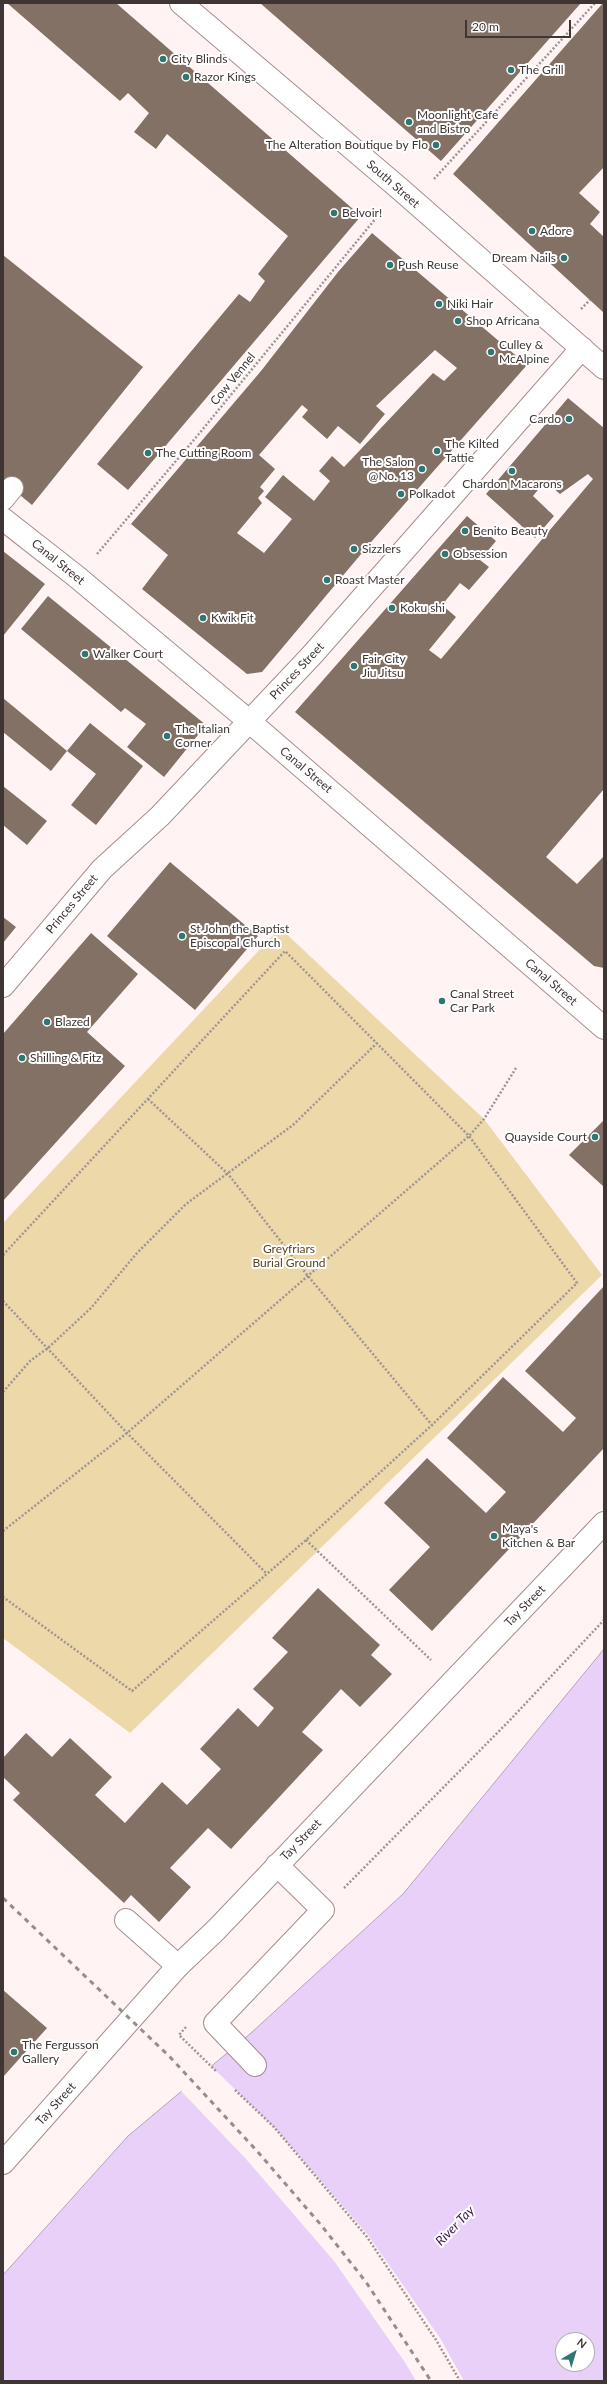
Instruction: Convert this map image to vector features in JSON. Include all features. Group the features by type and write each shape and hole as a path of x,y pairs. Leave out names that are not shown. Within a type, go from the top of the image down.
{"street":[{"name":"South Street","path":"181,3 407,195 604,368"},
{"name":"Princes Street","path":"3,986 102,869 160,816 312,655 582,348"},
{"name":"Canal Street","path":"3,519 77,577 250,722 602,1022"},
{"name":"Tay Street","path":"3,2163 178,1966 454,1681 604,1523"},
{"path":"255,2065 215,2023 323,1910 277,1865"},
{"path":"126,1920 178,1966"}],"path":[{"name":"Cow Vennel","path":"77,577 198,435 407,195 595,3"},
{"path":"3,1255 285,951 470,1136 577,1283 432,1425 306,1540 132,1691 3,1597"},
{"path":"3,1392 30,1361 48,1348 91,1308 137,1253 186,1204 293,1126 377,1043"},
{"path":"3,1531 127,1433 470,1136 484,1119 516,1068"},
{"path":"148,1099 228,1174 308,1276 432,1425"},
{"path":"3,1301 127,1433 267,1574"},
{"path":"306,1540 454,1681"},
{"path":"323,1910 511,1719 604,1620"},
{"path":"179,2035 223,2078"},
{"path":"234,2089 274,2127 367,2237 436,2340 460,2381"}],"green space":[{"name":"Greyfriars Burial Ground","path":"280,928 484,1119 602,1275 130,1733 3,1638 3,1223"}],"water":[{"name":"River Tay","path":"604,1649 604,2381 3,2381 3,2275 128,2136 251,2033 403,1894"}],"pier":[{"path":"210,2065 277,2130 368,2235 440,2338 464,2381 416,2381 404,2361 334,2261 246,2159 180,2090"}],"building":[{"path":"7,3 116,3 361,216 128,490 97,464 239,294 250,302 265,281 258,274 288,236 167,134 156,149 134,132 149,113 128,93 120,101"},
{"path":"260,3 581,3 441,161"},
{"path":"603,3 604,167 579,193 600,212 590,224 604,237 604,313 453,174"},
{"path":"372,233 527,365 372,541 262,672 247,674 142,589 168,555 131,524 261,371 338,272","holes":["435,350 457,368 444,381 433,373 344,467 332,456 319,471 330,481 314,501 283,475 265,497 292,519 264,553 237,533 262,503 258,498 264,491 260,487 275,469 259,455 302,405 308,410 302,417 327,439 338,426 360,444 385,414 376,406"]},
{"path":"3,255 143,367 32,505 3,481"},
{"path":"568,398 604,428 604,789 546,857 577,884 604,856 604,968 594,966 295,712 467,516 496,541 480,560 489,567 469,590 460,583 442,605 456,617 429,650 441,659 593,479 588,474 560,494 545,481 533,496 554,516 535,538 486,494"},
{"path":"3,551 45,584 3,636"},
{"path":"48,596 206,725 164,777 127,747 146,724 125,708 121,712 21,629"},
{"path":"3,698 67,751 51,771 3,732"},
{"path":"90,723 143,766 96,825 71,805 96,774 67,751"},
{"path":"3,786 47,821 27,845 3,825"},
{"name":"St John the Baptist Episcopal Church","path":"170,862 258,936 195,1010 107,936"},
{"path":"3,917 16,927 3,943"},
{"path":"91,933 138,974 87,1032 125,1066 3,1201 3,1034"},
{"name":"Quayside Court","path":"604,1120 604,1187 569,1155"},
{"path":"604,1286 604,1448 432,1631 389,1590 430,1547 384,1503 427,1458 486,1513 506,1492 447,1438 503,1377 563,1432 576,1418 525,1371"},
{"path":"318,1588 380,1645 371,1655 392,1674 360,1707 341,1689 302,1732 323,1750 231,1849 208,1828 170,1868 191,1887 159,1922 131,1895 124,1903 13,1800 20,1793 3,1777 3,1758 26,1733 52,1757 70,1738 112,1777 95,1795 125,1823 162,1782 187,1805 221,1769 200,1749 238,1708 258,1727 274,1708 253,1689 288,1652 272,1638"},
{"name":"The Fergusson Gallery","path":"3,1990 47,2028 3,2077"}],"railway":[{"path":"3,1898 170,2057 257,2151 321,2225 366,2282 431,2381"}],"place":[{"name":"City Blinds","path":"163,59"},
{"name":"The Grill","path":"511,70"},
{"name":"Razor Kings","path":"186,77"},
{"name":"Moonlight Cafe and Bistro","path":"409,122"},
{"name":"The Alteration Boutique by Flo","path":"436,145"},
{"name":"Belvoir!","path":"334,213"},
{"name":"Adore","path":"532,231"},
{"name":"Dream Nails","path":"564,258"},
{"name":"Push Reuse","path":"390,265"},
{"name":"Niki Hair","path":"439,304"},
{"name":"Shop Africana","path":"458,321"},
{"name":"Culley & McAlpine","path":"491,352"},
{"name":"Cardo","path":"569,419"},
{"name":"The Kilted Tattie","path":"437,451"},
{"name":"The Cutting Room","path":"148,453"},
{"name":"The Salon @No. 13","path":"422,469"},
{"name":"Chardon Macarons","path":"512,471"},
{"name":"Polkadot","path":"401,494"},
{"name":"Benito Beauty","path":"465,531"},
{"name":"Sizzlers","path":"354,549"},
{"name":"Obsession","path":"445,554"},
{"name":"Roast Master","path":"327,580"},
{"name":"Koku shi","path":"392,608"},
{"name":"Kwik Fit","path":"203,618"},
{"name":"Walker Court","path":"85,654"},
{"name":"Fair City Jiu Jitsu","path":"354,666"},
{"name":"The Italian Corner","path":"167,736"},
{"name":"St John the Baptist Episcopal Church","path":"182,936"},
{"name":"Canal Street Car Park","path":"442,1001"},
{"name":"Blazed","path":"47,1022"},
{"name":"Shilling & Fitz","path":"22,1058"},
{"name":"Quayside Court","path":"595,1137"},
{"name":"Maya's Kitchen & Bar","path":"494,1536"},
{"name":"The Fergusson Gallery","path":"14,2052"}]}
